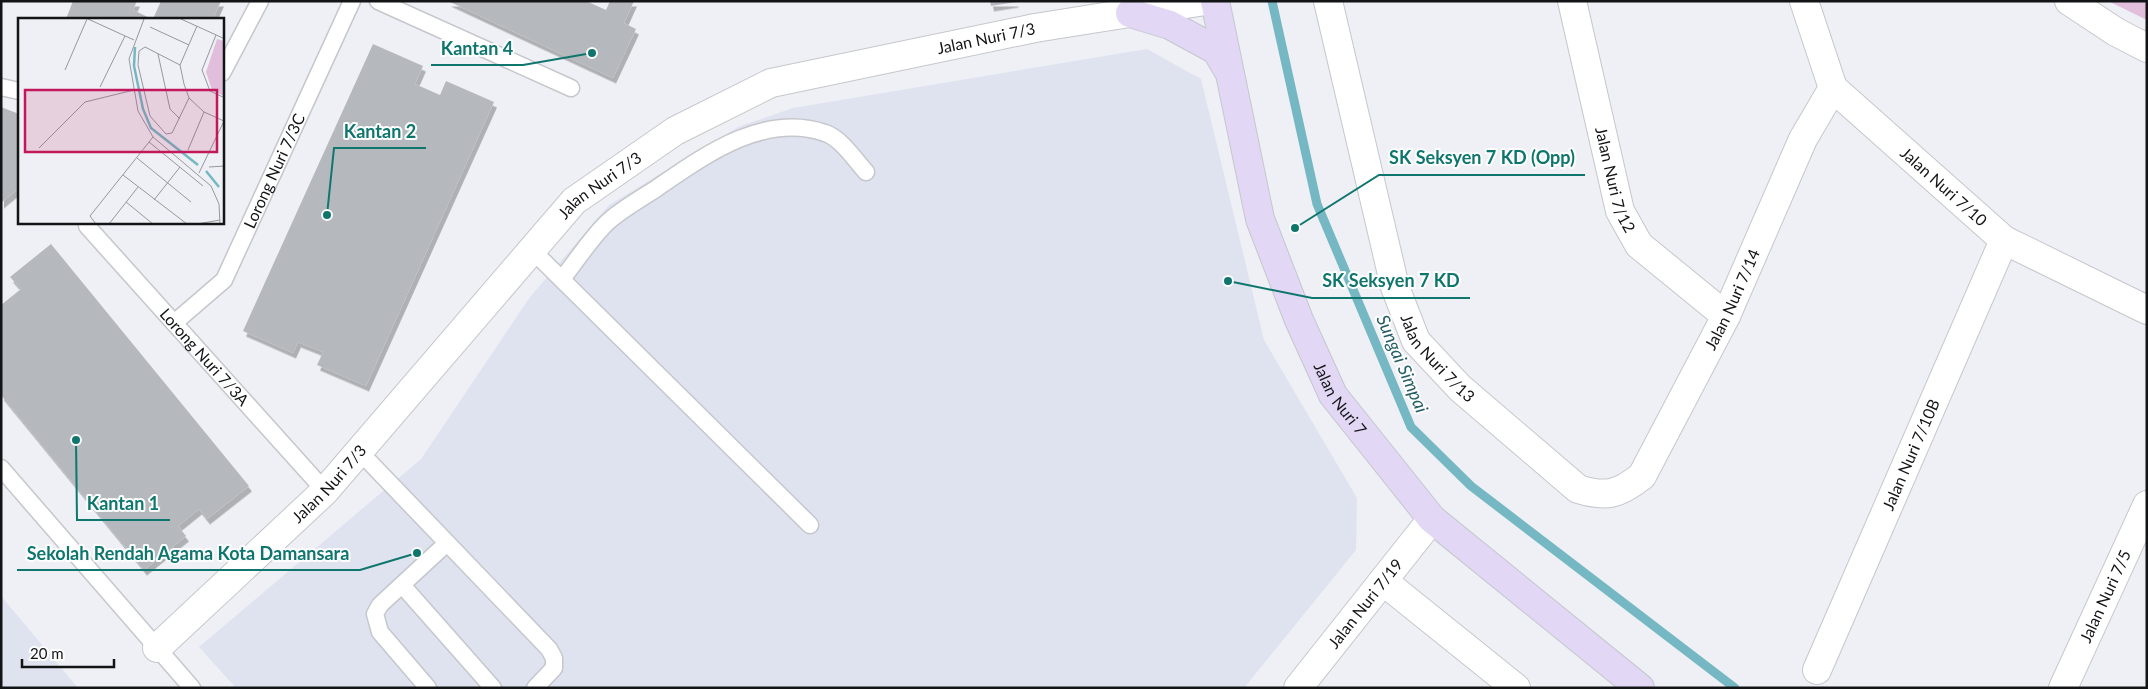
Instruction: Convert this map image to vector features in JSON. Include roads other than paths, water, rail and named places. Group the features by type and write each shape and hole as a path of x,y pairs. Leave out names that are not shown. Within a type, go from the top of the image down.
{"street":[{"name":"Jalan Nuri 7/3","path":"157,648 325,492 574,201 675,131 771,83 1137,7 1205,1"},
{"name":"Jalan Nuri 7","path":"1215,1 1260,219 1303,329 1333,395 1432,519 1640,688"},
{"name":"Jalan Nuri 7/13","path":"1328,1 1395,287 1416,341 1460,388 1578,489 1592,494 1610,494"},
{"name":"Jalan Nuri 7/12","path":"1572,1 1620,212 1639,245 1726,316"},
{"name":"Jalan Nuri 7/10","path":"1804,1 1833,88 2004,240 2147,310"},
{"path":"2069,1 2116,32 2147,48"},
{"path":"1137,7 1216,50 1229,72"},
{"name":"Jalan Nuri 7/14","path":"1610,494 1627,488 1642,476 1726,316 1803,139 1833,88"},
{"name":"Jalan Nuri 7/10B","path":"1817,670 2004,240"},
{"name":"Jalan Nuri 7/19","path":"1298,688 1432,519"},
{"name":"Jalan Nuri 7/5","path":"2063,688 2143,522"},
{"path":"1383,580 1516,688"}],"lane":[{"path":"224,68 260,1"},
{"name":"Lorong Nuri 7/3C","path":"174,323 224,280 352,1"},
{"path":"378,1 571,88"},
{"path":"1,87 18,92"},
{"path":"562,279 609,221 679,173 740,138 760,131 781,128 804,129 826,133 837,140 866,172"},
{"name":"Lorong Nuri 7/3A","path":"87,224 325,492"},
{"path":"532,250 810,525"},
{"path":"359,451 549,649 554,658 554,668 535,688"},
{"path":"1,468 192,688"},
{"path":"428,688 380,632 375,614 380,606 447,543"},
{"path":"402,585 493,688"}],"waterway":[{"name":"Sungai Simpai","path":"1272,1 1317,204 1411,427 1471,486 1735,688"}],"place":[{"name":"Kantan 4","path":"592,53"},
{"name":"Kantan 2","path":"327,215"},
{"name":"SK Seksyen 7 KD (Opp)","path":"1295,228"},
{"name":"SK Seksyen 7 KD","path":"1228,281"},
{"name":"Kantan 1","path":"76,440"},
{"name":"Sekolah Rendah Agama Kota Damansara","path":"417,553"}]}
